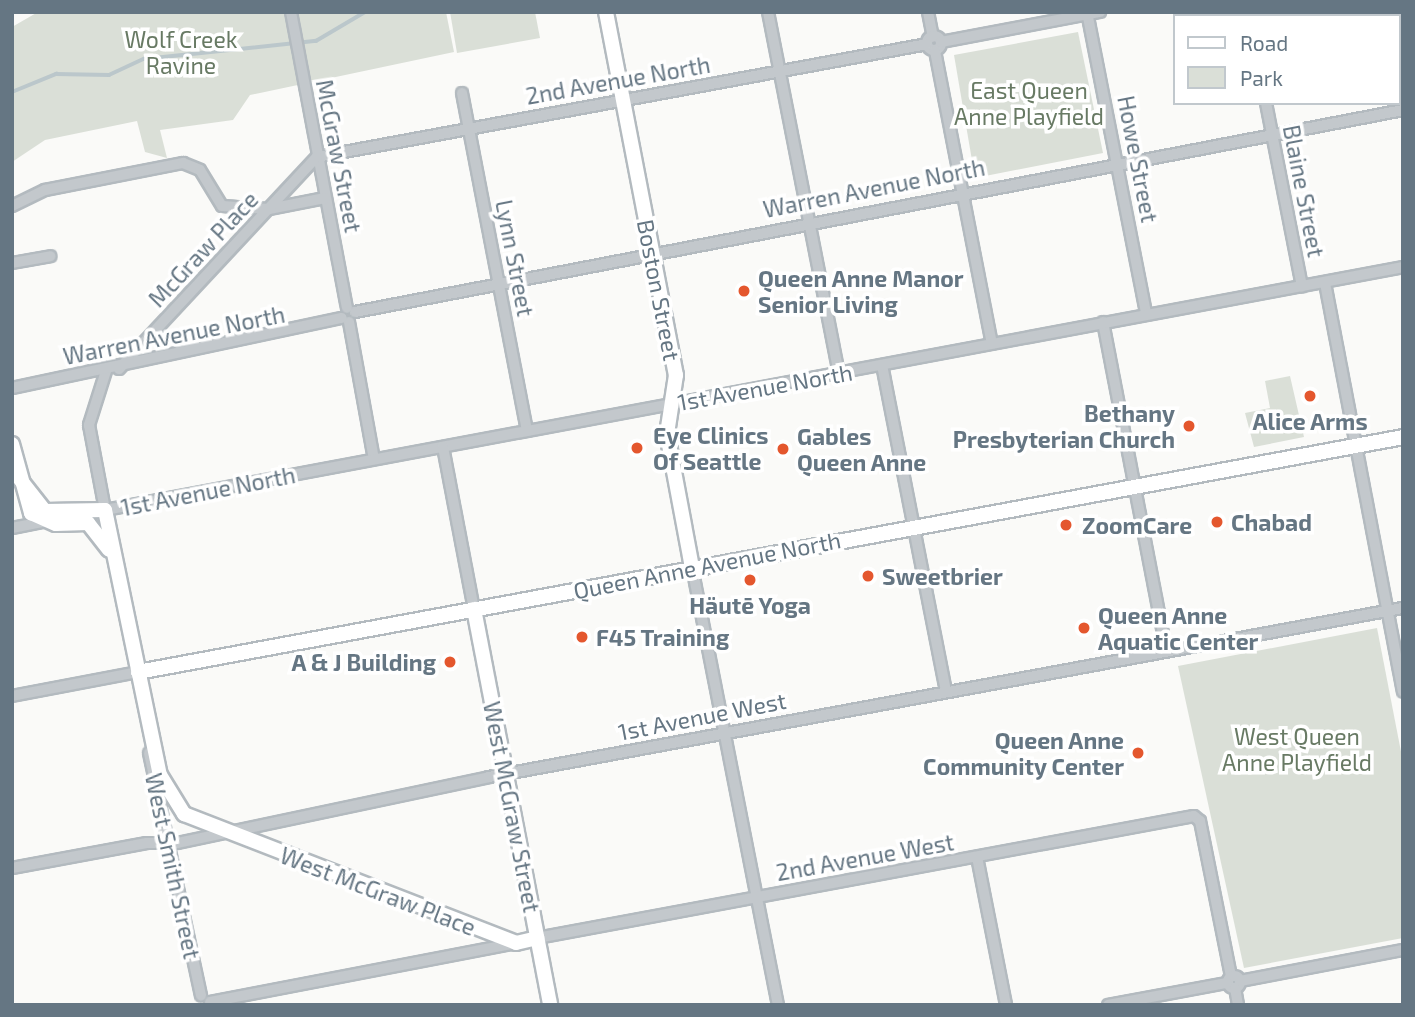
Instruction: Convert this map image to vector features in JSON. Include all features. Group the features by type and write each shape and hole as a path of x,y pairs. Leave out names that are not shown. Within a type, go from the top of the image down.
{"main road":[{"name":"Boston Street","path":"607,12 676,375 668,443 692,567"},
{"name":"Queen Anne Avenue North","path":"138,672 1403,437"},
{"path":"12,444 27,506 44,522 96,528 118,570"},
{"name":"1st Avenue North","path":"19,478 46,511 106,510"},
{"name":"West Smith Street","path":"106,510 150,736 173,804 221,830"},
{"name":"West McGraw Street","path":"474,609 550,1005"},
{"name":"West McGraw Place","path":"221,830 516,943"},
{"path":"516,943 537,938"}],"street":[{"name":"McGraw Street","path":"291,12 374,459"},
{"path":"768,12 839,373"},
{"path":"928,12 992,344"},
{"name":"2nd Avenue North","path":"317,157 1092,13"},
{"name":"Howe Street","path":"1092,13 1117,165 1146,314"},
{"name":"Lynn Street","path":"461,93 527,431"},
{"name":"Blaine Street","path":"1266,105 1301,287"},
{"name":"Warren Avenue North","path":"12,388 119,369 498,280 1403,110"},
{"name":"McGraw Place","path":"119,369 317,157"},
{"path":"12,206 45,190 183,163 200,170 215,203 269,209 325,198"},
{"path":"12,263 50,256"},
{"name":"1st Avenue North","path":"106,510 1403,267"},
{"name":"Blaine Street","path":"1325,283 1403,692"},
{"path":"1103,323 1166,649"},
{"path":"882,365 946,691"},
{"path":"106,371 89,425 106,510"},
{"path":"443,447 474,609"},
{"path":"12,528 44,522"},
{"path":"692,567 778,1005"},
{"name":"1st Avenue West","path":"12,868 170,841 505,774 1166,649 1403,608"},
{"name":"Queen Anne Avenue North","path":"12,696 138,672"},
{"name":"West Smith Street","path":"150,736 170,841 207,1001"},
{"name":"2nd Avenue West","path":"537,938 1199,818 1233,982"},
{"path":"977,857 1006,1005"},
{"path":"193,1005 516,943"},
{"path":"1108,1005 1403,950"},
{"path":"1233,982 1238,1005"}],"green space":[{"name":"Wolf Creek Ravine","path":"38,12 446,12 454,52 250,95 233,120 160,130 167,158 145,152 137,121 45,140 12,162 12,27"},
{"path":"450,12 535,12 540,38 457,53"},
{"name":"East Queen Anne Playfield","path":"1078,32 1103,153 975,178 954,55"},
{"path":"1290,376 1304,437 1254,447 1245,413 1270,408 1265,381"},
{"name":"West Queen Anne Playfield","path":"1377,628 1403,762 1403,938 1244,968 1178,666"}],"waterway":[{"path":"12,92 56,74 109,75 144,59 316,41 365,12"}],"place":[{"name":"Queen Anne Manor Senior Living","path":"744,291"},
{"name":"Alice Arms","path":"1310,396"},
{"name":"Bethany Presbyterian Church","path":"1189,426"},
{"name":"Eye Clinics Of Seattle","path":"637,448"},
{"name":"Gables Queen Anne","path":"783,449"},
{"name":"Chabad","path":"1217,522"},
{"name":"ZoomCare","path":"1066,525"},
{"name":"Sweetbrier","path":"868,576"},
{"name":"Häutē Yoga","path":"750,580"},
{"name":"Queen Anne Aquatic Center","path":"1084,628"},
{"name":"F45 Training","path":"582,637"},
{"name":"A & J Building","path":"450,662"},
{"name":"Queen Anne Community Center","path":"1138,753"}]}
